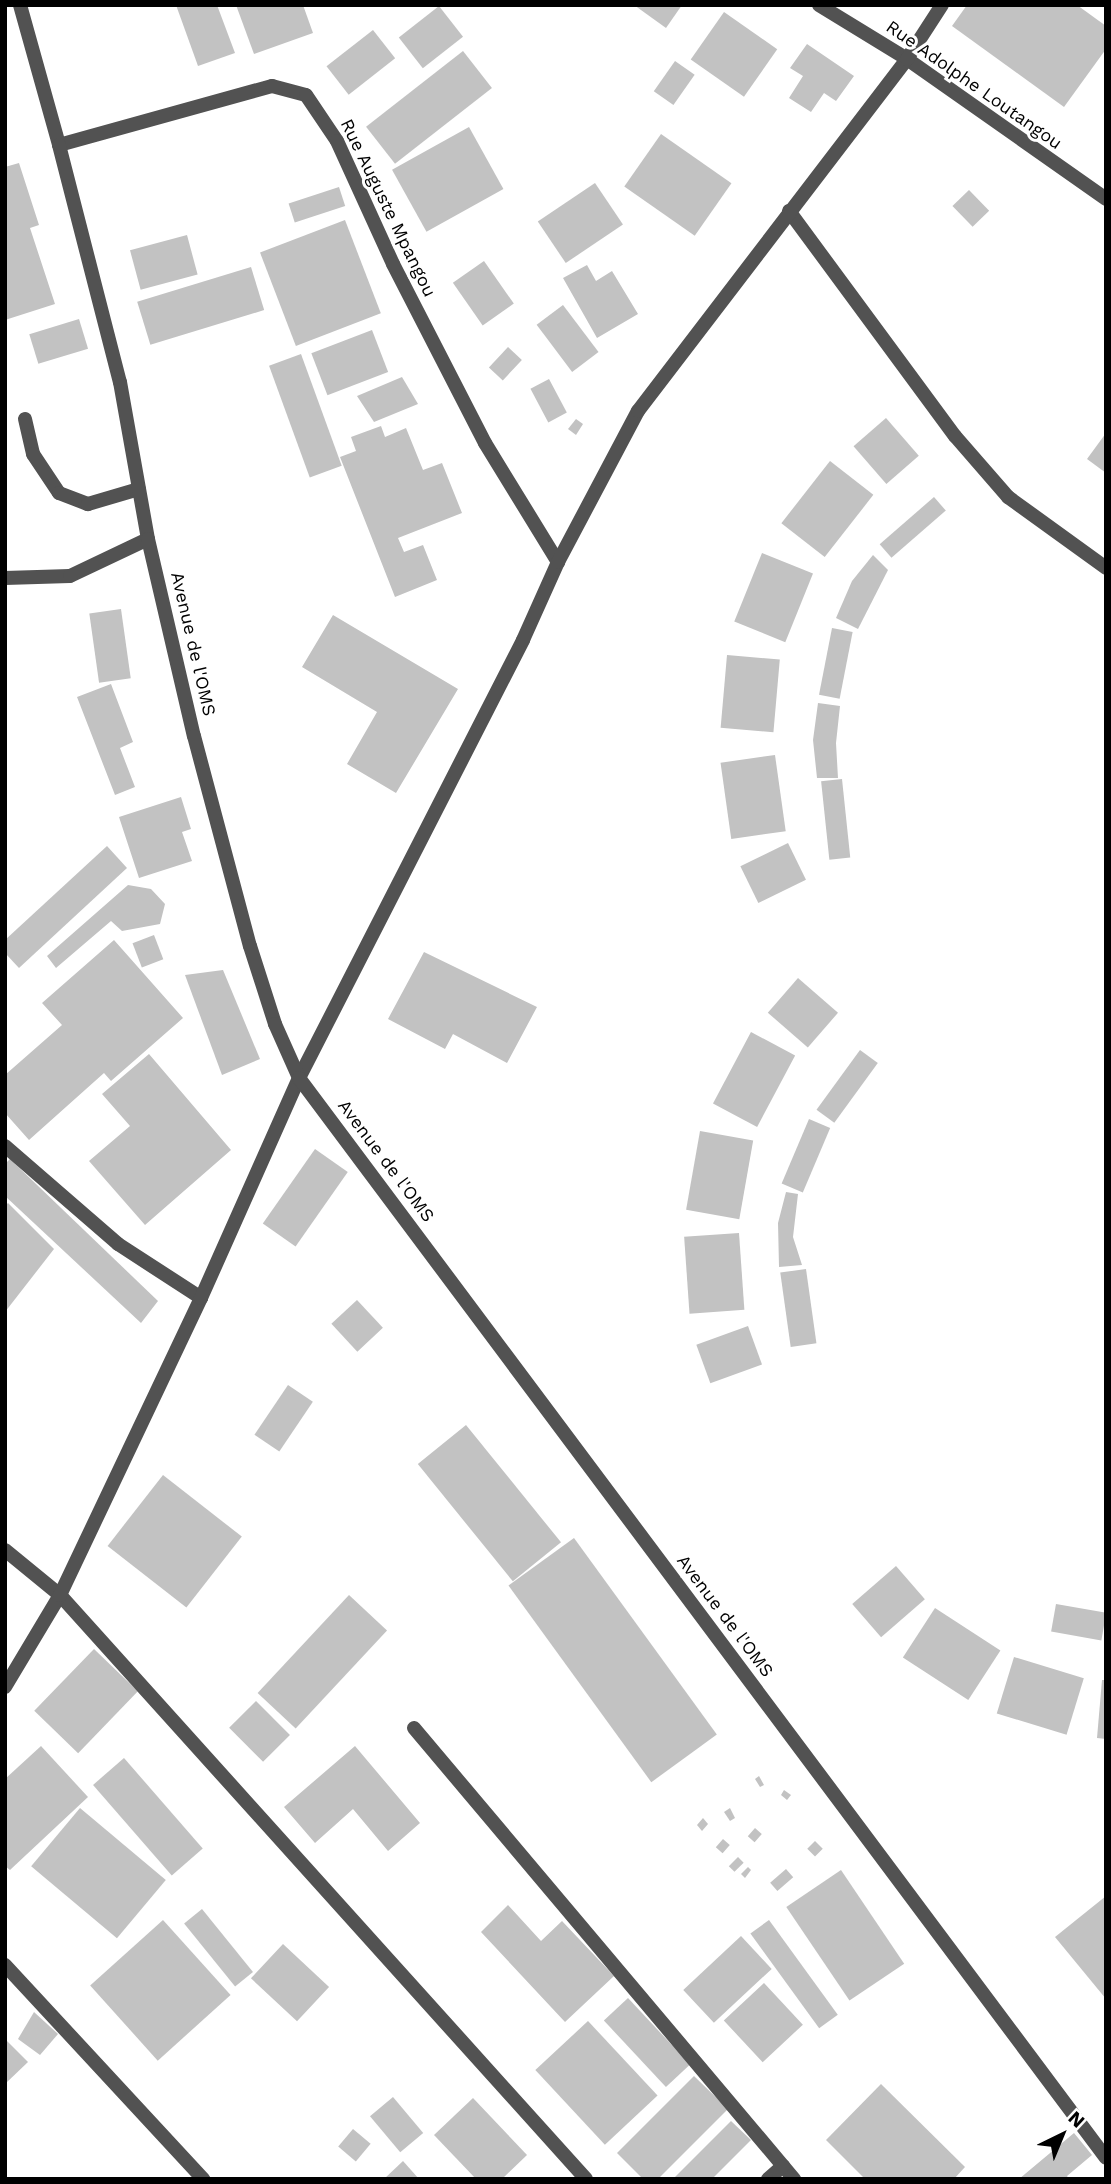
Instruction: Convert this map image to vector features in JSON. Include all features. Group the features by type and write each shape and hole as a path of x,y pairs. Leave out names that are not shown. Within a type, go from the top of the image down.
{"street":[{"name":"Avenue de l'OMS","path":"20,5 120,382 149,539 194,736 250,946 275,1024 299,1078 1106,2158"},
{"name":"Rue Adolphe Loutangou","path":"819,5 907,59 1106,200"},
{"path":"5,1687 60,1595 201,1298 299,1078 517,652 558,562 639,411 907,59 942,5"},
{"name":"Rue Auguste Mpangou","path":"59,145 272,86 306,95 337,141 393,264 485,443 558,562"},
{"path":"789,211 955,436 1008,497 1106,568"},
{"path":"25,419 33,454 59,494 88,504 139,489"},
{"path":"5,578 70,576 149,539"},
{"path":"5,1146 118,1244 201,1298"},
{"path":"5,1550 60,1595 586,2179"},
{"path":"414,1728 794,2179"},
{"path":"5,1965 203,2179"},
{"path":"768,2179 783,2166"}],"building":[{"path":"176,5 217,5 235,53 198,66"},
{"path":"236,5 303,5 313,33 254,54"},
{"path":"634,5 682,5 666,28"},
{"path":"967,5 1077,5 1106,26 1106,49 1064,107 952,26"},
{"path":"439,6 463,37 423,68 399,37"},
{"path":"724,12 777,49 744,97 691,60"},
{"path":"373,30 395,58 349,95 327,66"},
{"path":"807,44 854,76 836,101 824,93 811,112 789,98 803,76 790,68"},
{"path":"463,51 492,88 395,164 366,127"},
{"path":"675,61 695,75 673,105 654,91"},
{"path":"469,127 503,189 426,232 392,170"},
{"path":"661,134 731,183 695,236 624,186"},
{"path":"19,163 39,225 30,228 55,304 5,320 5,167"},
{"path":"595,183 623,224 566,263 538,222"},
{"path":"339,187 345,206 295,222 289,203"},
{"path":"969,190 989,211 973,227 952,206"},
{"path":"345,220 381,313 296,346 260,253"},
{"path":"187,235 198,275 141,290 130,250"},
{"path":"484,261 514,304 483,325 453,283"},
{"path":"587,265 596,281 612,271 638,314 597,338 563,278"},
{"path":"251,267 264,310 150,345 137,302"},
{"path":"563,305 599,352 572,372 537,325"},
{"path":"79,319 88,349 38,364 29,334"},
{"path":"372,330 388,372 327,395 311,353"},
{"path":"508,347 522,360 503,380 489,367"},
{"path":"301,354 342,466 310,477 269,366"},
{"path":"402,377 418,404 374,422 357,396"},
{"path":"549,379 567,413 548,422 530,389"},
{"path":"886,418 919,456 886,484 854,446"},
{"path":"576,419 583,424 576,435 568,429"},
{"path":"381,426 385,437 406,428 423,470 442,463 462,513 398,538 404,552 423,545 437,580 395,597 340,457 356,451 351,437"},
{"path":"1106,433 1106,473 1087,459"},
{"path":"830,461 873,495 825,557 781,523"},
{"path":"934,497 946,511 891,558 880,544"},
{"path":"762,553 813,574 785,642 734,622"},
{"path":"873,555 888,570 858,629 836,618 852,581"},
{"path":"121,609 131,678 99,683 89,613"},
{"path":"333,615 458,689 396,793 347,764 377,712 302,667"},
{"path":"832,628 853,632 840,699 819,695"},
{"path":"727,655 780,660 773,732 721,728"},
{"path":"111,684 133,742 120,748 135,787 115,795 77,697"},
{"path":"818,703 840,706 836,743 838,778 817,778 813,740"},
{"path":"775,755 786,831 731,839 721,763"},
{"path":"842,779 850,858 829,860 821,781"},
{"path":"181,797 191,829 182,832 192,861 139,878 119,817"},
{"path":"788,843 806,880 758,903 740,866"},
{"path":"107,846 127,868 19,968 5,953 5,940"},
{"path":"128,885 151,889 165,904 160,924 122,931 111,921 56,968 47,956"},
{"path":"154,935 163,959 142,968 133,943"},
{"path":"114,940 183,1018 111,1081 104,1073 29,1140 5,1113 5,1075 62,1025 42,1003"},
{"path":"424,952 537,1007 507,1063 453,1034 445,1049 388,1019"},
{"path":"223,970 260,1059 222,1075 185,975"},
{"path":"798,978 838,1013 808,1047 768,1013"},
{"path":"751,1032 795,1055 757,1127 713,1104"},
{"path":"860,1050 878,1063 834,1123 817,1110"},
{"path":"149,1054 231,1150 145,1225 89,1161 130,1126 102,1094"},
{"path":"809,1119 830,1128 803,1192 782,1183"},
{"path":"700,1131 753,1140 739,1219 686,1210"},
{"path":"315,1149 348,1172 296,1246 263,1224"},
{"path":"10,1159 158,1301 141,1323 5,1196 5,1164"},
{"path":"786,1192 798,1194 793,1237 802,1265 779,1267 778,1223"},
{"path":"8,1203 54,1249 5,1312 5,1206"},
{"path":"739,1233 744,1310 690,1314 684,1237"},
{"path":"806,1269 816,1343 791,1347 780,1273"},
{"path":"357,1300 383,1328 357,1352 331,1324"},
{"path":"748,1326 762,1365 710,1383 696,1345"},
{"path":"288,1385 313,1402 279,1452 254,1435"},
{"path":"466,1425 561,1542 513,1581 418,1464"},
{"path":"163,1475 242,1537 186,1607 108,1546"},
{"path":"574,1538 717,1735 651,1782 508,1586"},
{"path":"896,1566 925,1599 881,1637 852,1604"},
{"path":"349,1595 387,1630 296,1728 258,1693"},
{"path":"1056,1604 1106,1613 1101,1640 1051,1632"},
{"path":"935,1608 1000,1650 968,1700 903,1657"},
{"path":"94,1649 138,1691 78,1753 34,1711"},
{"path":"1014,1657 1084,1678 1067,1735 997,1713"},
{"path":"1102,1680 1106,1680 1106,1739 1097,1738"},
{"path":"256,1701 290,1735 263,1762 229,1728"},
{"path":"41,1746 88,1797 10,1870 5,1866 5,1779"},
{"path":"355,1746 420,1823 388,1851 353,1809 315,1843 284,1807"},
{"path":"124,1758 203,1849 172,1875 93,1785"},
{"path":"759,1776 764,1785 760,1787 755,1779"},
{"path":"784,1790 791,1795 787,1800 781,1795"},
{"path":"80,1808 166,1880 117,1938 31,1866"},
{"path":"730,1808 735,1818 730,1821 724,1812"},
{"path":"703,1818 708,1824 702,1831 697,1825"},
{"path":"755,1828 762,1834 755,1842 748,1836"},
{"path":"723,1839 730,1845 723,1853 716,1847"},
{"path":"815,1841 823,1849 815,1857 807,1849"},
{"path":"738,1857 744,1863 734,1872 729,1866"},
{"path":"748,1867 751,1870 745,1878 741,1874"},
{"path":"786,1869 793,1877 777,1891 770,1883"},
{"path":"841,1870 904,1964 849,2001 786,1907"},
{"path":"1106,1896 1106,1999 1055,1937"},
{"path":"508,1905 541,1941 562,1921 614,1976 565,2022 481,1932"},
{"path":"202,1909 253,1972 235,1986 184,1923"},
{"path":"163,1920 231,1995 158,2061 90,1986"},
{"path":"769,1920 838,2015 819,2028 750,1934"},
{"path":"741,1936 772,1969 714,2023 683,1990"},
{"path":"283,1944 329,1987 297,2021 251,1978"},
{"path":"764,1983 803,2025 763,2062 724,2021"},
{"path":"628,1998 690,2065 666,2087 604,2021"},
{"path":"34,2012 58,2034 40,2055 18,2039"},
{"path":"588,2021 658,2096 605,2145 535,2070"},
{"path":"5,2039 28,2062 5,2084"},
{"path":"694,2076 728,2109 658,2179 643,2179 617,2153"},
{"path":"881,2084 965,2167 954,2179 865,2179 826,2140"},
{"path":"393,2097 423,2133 400,2152 370,2116"},
{"path":"473,2098 527,2155 502,2179 476,2179 434,2135"},
{"path":"731,2121 751,2140 712,2179 673,2179"},
{"path":"353,2129 371,2144 356,2161 338,2147"},
{"path":"1074,2133 1092,2155 1067,2176 1069,2179 1019,2179"},
{"path":"403,2161 419,2179 384,2179"}]}
